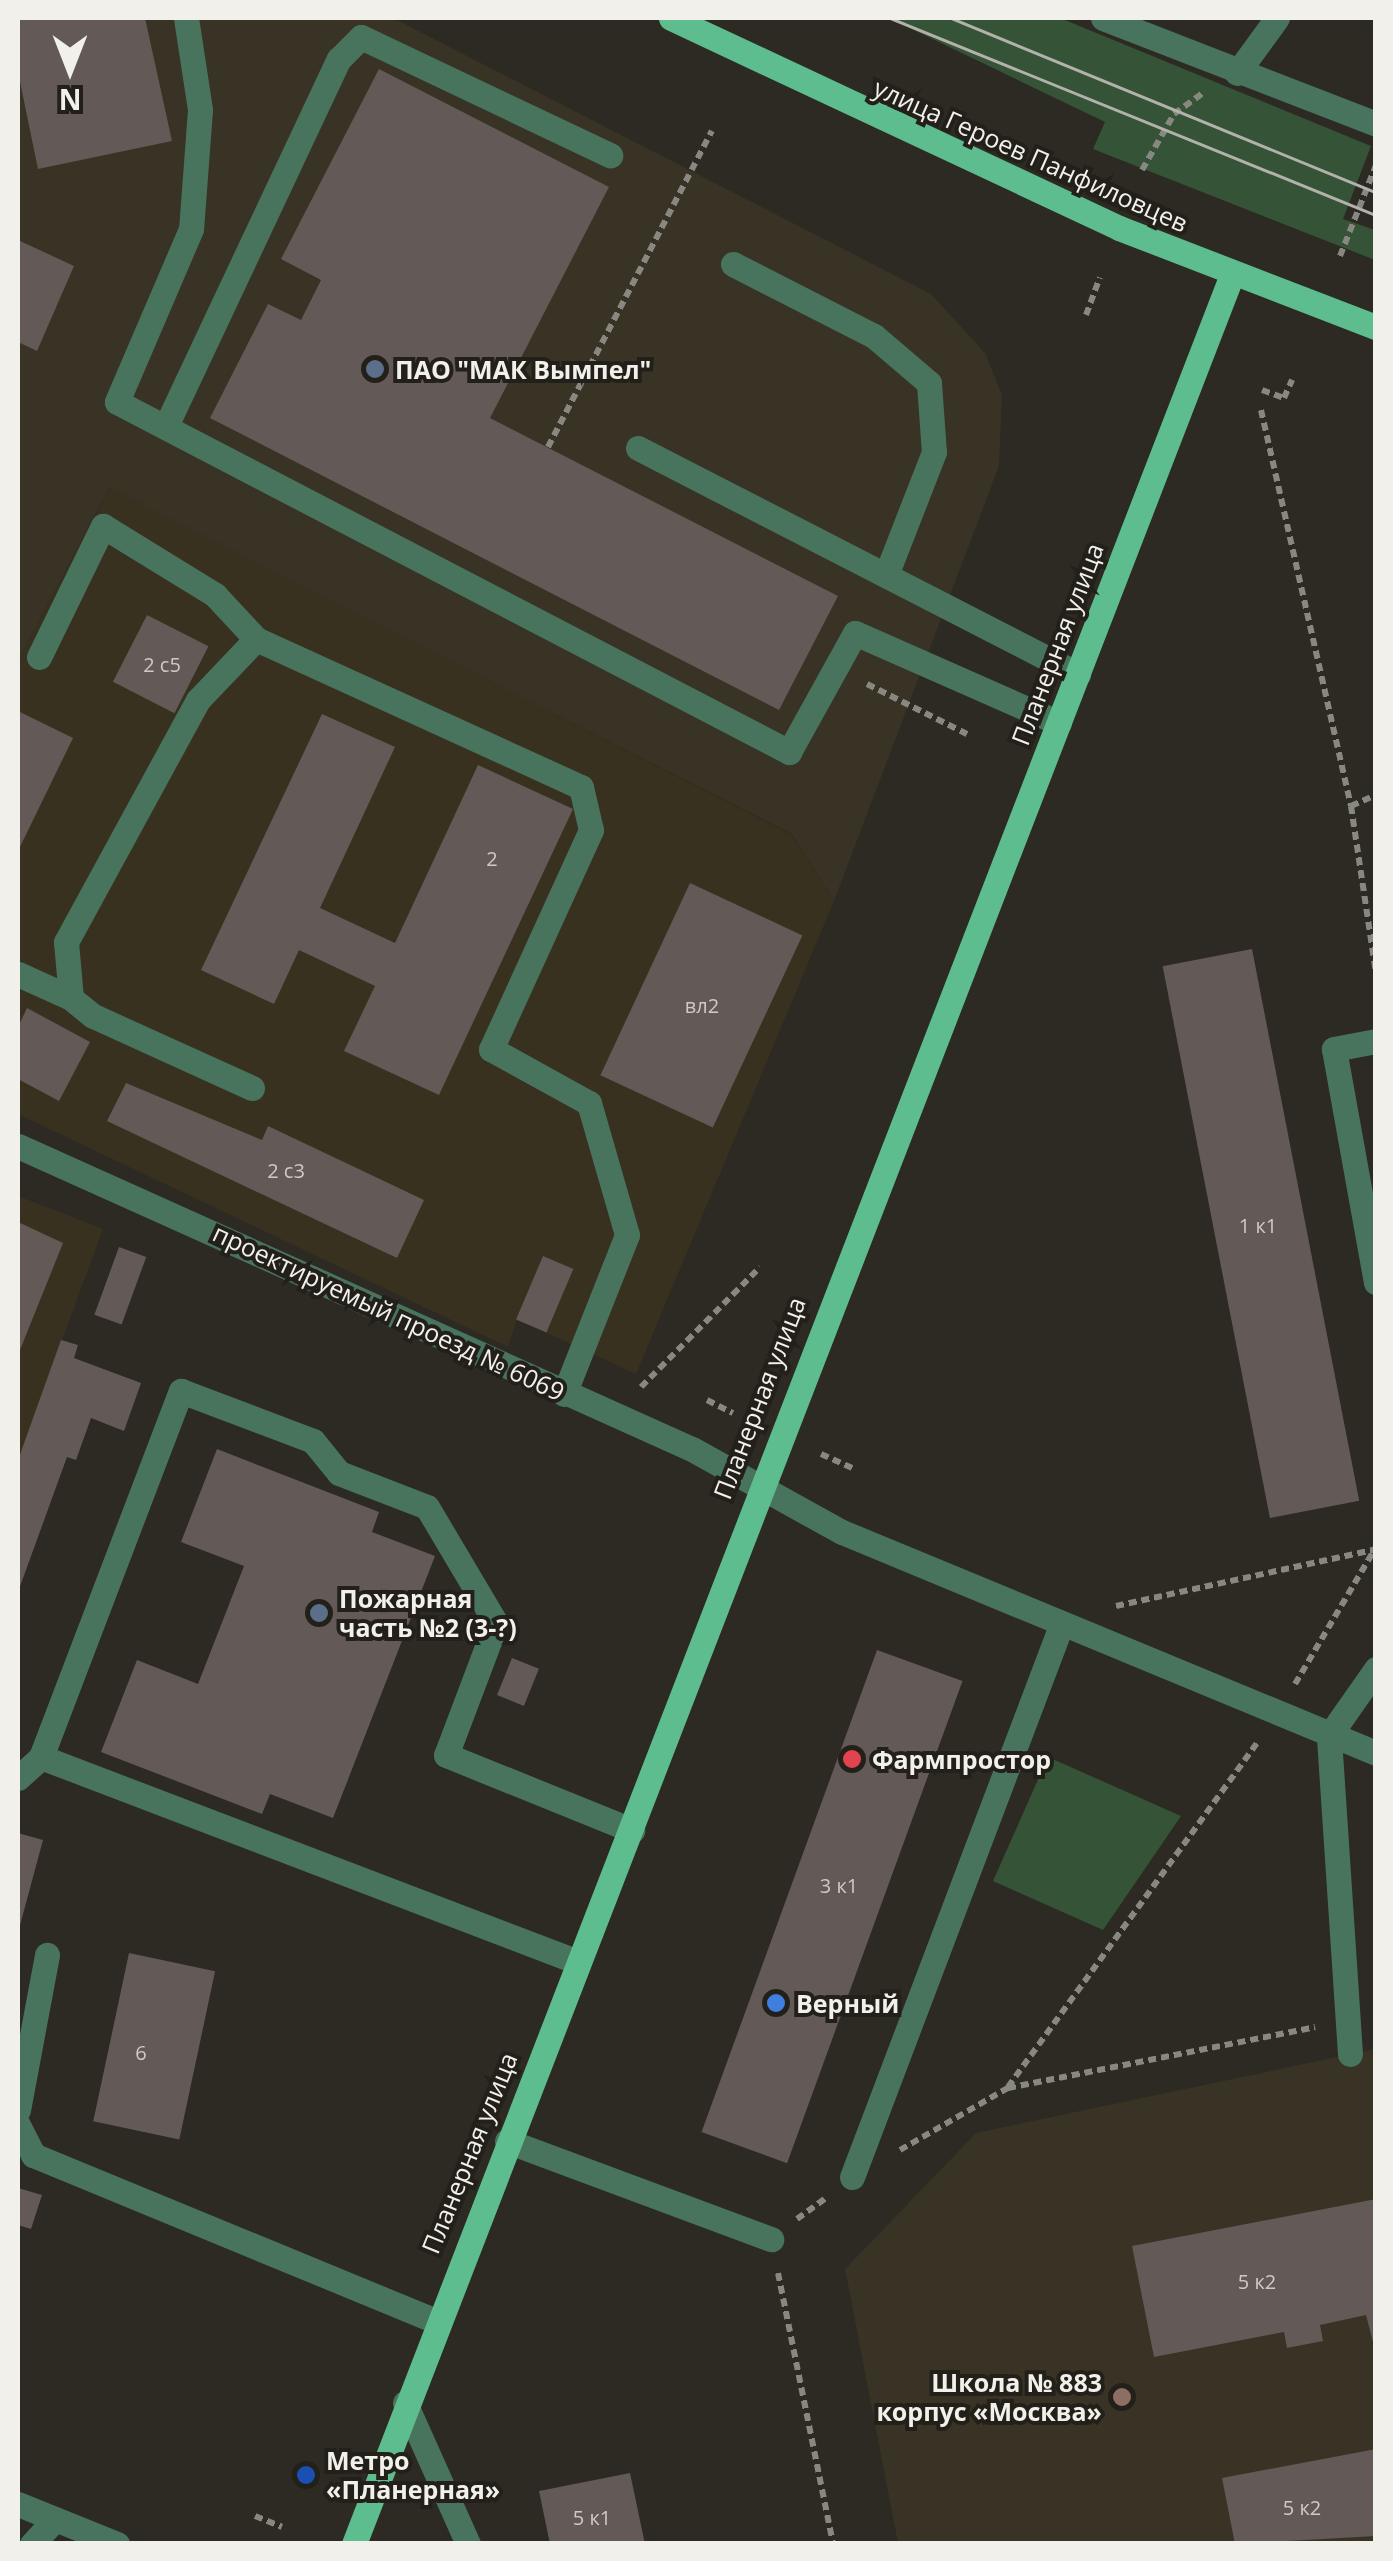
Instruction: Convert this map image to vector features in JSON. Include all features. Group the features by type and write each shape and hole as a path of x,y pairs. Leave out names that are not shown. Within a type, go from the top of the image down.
{"main road":[{"name":"улица Героев Панфиловцев","path":"670,18 1230,277 1376,327"},
{"name":"Планерная улица","path":"354,2544 434,2320 632,1830 757,1486 1059,723 1230,277"}],"street":[{"path":"186,18 200,110 191,229 116,402 789,752 855,633 1059,723"},
{"path":"1102,18 1376,124"},
{"path":"1237,73 1277,18"},
{"path":"166,426 339,59 360,28 610,155"},
{"path":"734,264 874,336 928,383 934,452 886,575"},
{"path":"638,448 1078,674"},
{"path":"39,657 104,526 215,595 256,639 581,787 591,830 491,1049 589,1103 627,1235 564,1394"},
{"path":"71,998 66,942 198,700 256,639"},
{"path":"18,974 71,998 133,1036 252,1088"},
{"path":"1376,1041 1334,1049 1369,1204 1376,1282"},
{"name":"проектируемый проезд № 6069","path":"18,1146 1054,1622 1276,1717 1376,1753"},
{"path":"18,1778 41,1758 181,1391 312,1441 339,1473 428,1507 496,1623 446,1755 632,1830"},
{"path":"852,2177 1054,1622"},
{"path":"1350,2054 1329,1736 1376,1668"},
{"path":"41,1758 578,1962"},
{"path":"18,2110 47,1955"},
{"path":"18,2126 33,2155 434,2320"},
{"path":"507,2141 771,2240"},
{"path":"405,2403 468,2544"},
{"path":"18,2504 56,2519 79,2536 117,2544"},
{"path":"32,2544 56,2519"}],"path":[{"path":"1142,170 1174,114 1188,107"},
{"path":"548,447 712,131"},
{"path":"1340,256 1376,164"},
{"path":"1086,314 1100,277"},
{"path":"1262,390 1284,398 1292,380"},
{"path":"1261,410 1351,806 1376,974"},
{"path":"881,691 969,735"},
{"path":"1351,806 1376,795"},
{"path":"630,1398 760,1267"},
{"path":"707,1400 732,1413"},
{"path":"821,1454 854,1469"},
{"path":"1054,1622 1375,1548"},
{"path":"1008,2088 1276,1717 1375,1548"},
{"path":"833,2544 771,2240 852,2177 1008,2088 1346,2020"},
{"path":"254,2516 282,2527"}],"shaded area":[{"path":"18,18 393,18 931,294 985,353 1002,395 999,466 834,901 792,834 109,488 18,661"},
{"path":"110,487 792,835 834,901 636,1374 517,1319 508,1347 18,1114 18,661"},
{"path":"18,1196 103,1229 18,1460"},
{"name":"Школа № 883 корпус «Москва»","path":"1375,2049 1375,2543 898,2543 845,2269 976,2133"}],"green space":[{"path":"889,18 1060,18 1371,146 1343,219 1375,230 1375,260 1093,149 1105,122"},
{"path":"1048,1757 1181,1816 1103,1930 993,1881"}],"building":[{"path":"18,18 145,18 172,141 38,169 18,72"},
{"name":"ПАО \"МАК Вымпел\"","path":"379,69 609,187 490,418 838,596 779,710 210,418 268,304 301,320 321,280 281,259"},
{"path":"18,240 74,266 37,351 18,342"},
{"path":"147,615 208,646 174,713 113,682"},
{"path":"18,711 73,738 18,851"},
{"path":"322,714 395,747 320,908 395,943 478,765 573,809 439,1095 344,1051 375,986 299,950 274,1004 201,970"},
{"path":"690,883 802,935 713,1128 600,1075"},
{"path":"1252,949 1359,1501 1270,1518 1163,966"},
{"path":"27,1008 90,1042 59,1101 18,1079 18,1027"},
{"path":"126,1083 262,1140 268,1126 424,1200 397,1258 107,1121"},
{"path":"18,1222 63,1243 18,1355"},
{"path":"119,1247 146,1257 122,1325 94,1315"},
{"path":"543,1256 573,1269 546,1332 516,1320"},
{"path":"61,1340 78,1345 74,1358 141,1383 124,1431 91,1418 76,1460 67,1457 18,1592 18,1460"},
{"name":"Пожарная часть №2 (3-?)","path":"217,1449 379,1512 372,1532 435,1556 333,1818 270,1794 262,1814 101,1752 137,1660 198,1684 244,1566 181,1542"},
{"path":"877,1650 963,1681 787,2163 702,2132"},
{"path":"512,1658 539,1669 524,1706 497,1695"},
{"path":"18,1833 43,1840 19,1929 18,1929"},
{"path":"129,1953 215,1971 179,2140 93,2121"},
{"path":"18,2188 42,2195 31,2229 18,2225"},
{"path":"1376,2199 1376,2354 1366,2315 1320,2325 1323,2341 1287,2348 1284,2332 1154,2357 1132,2246"},
{"path":"1376,2449 1376,2536 1235,2544 1222,2478"},
{"path":"630,2473 645,2544 550,2544 539,2491"}],"tram line":[{"path":"890,18 1376,215"},
{"path":"951,18 1376,192"}],"place":[{"name":"ПАО \"МАК Вымпел\"","path":"375,369"},
{"name":"Пожарная часть №2 (3-?)","path":"319,1613"},
{"name":"Фармпростор","path":"852,1759"},
{"name":"Верный","path":"776,2003"},
{"name":"Школа № 883 корпус «Москва»","path":"1122,2397"},
{"name":"Метро «Планерная»","path":"306,2475"}]}
